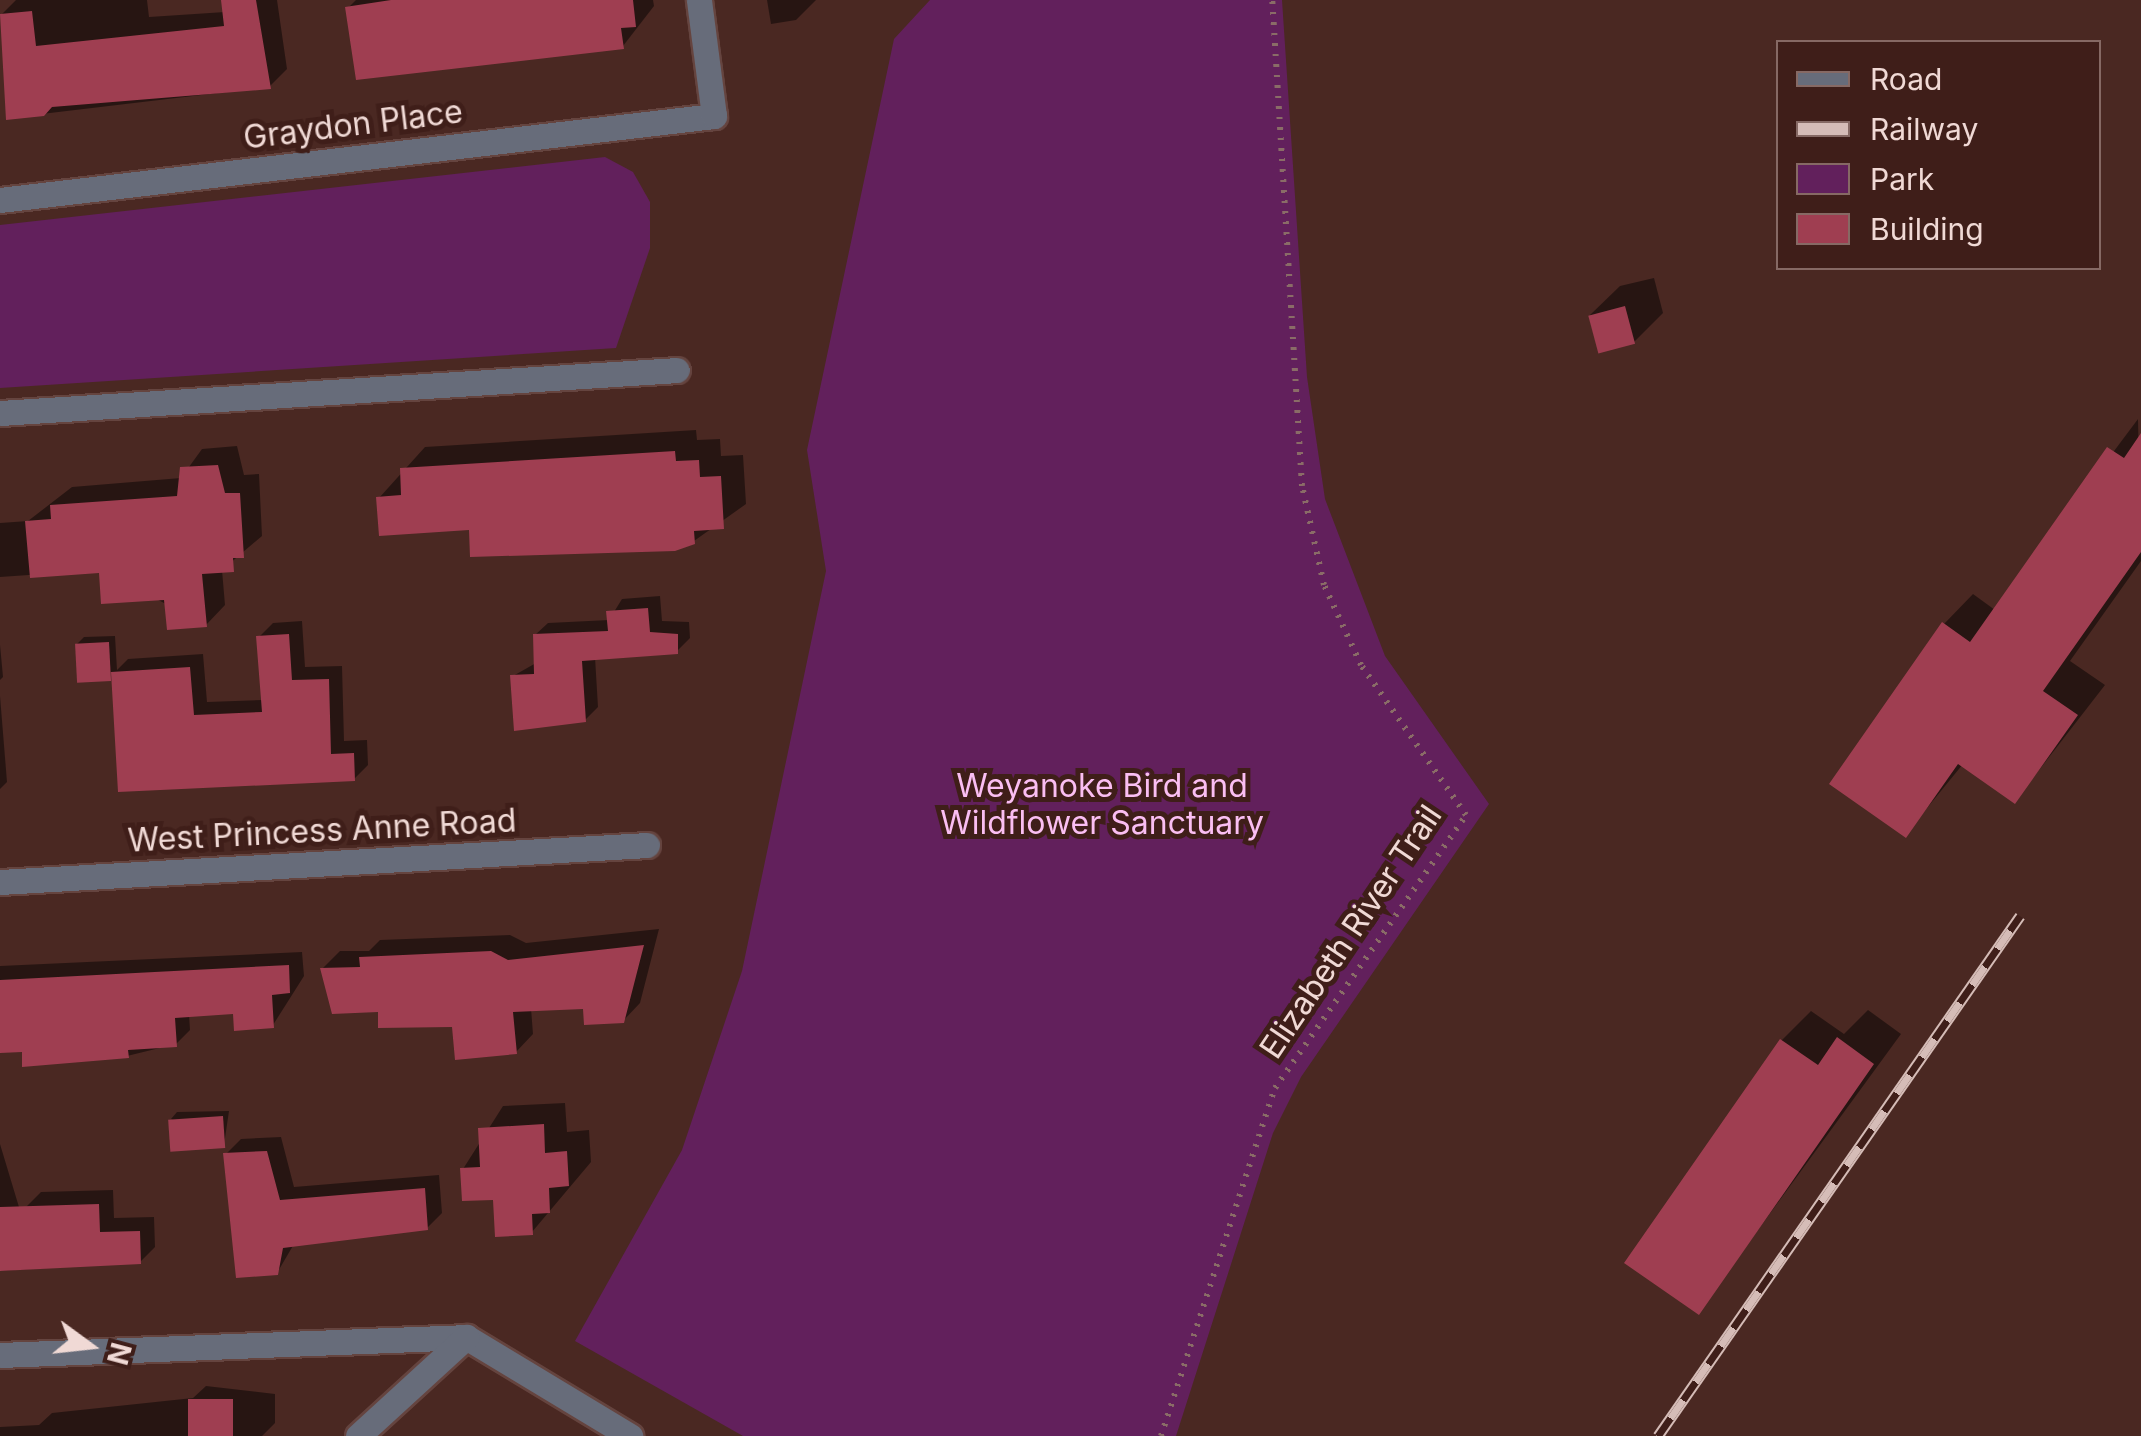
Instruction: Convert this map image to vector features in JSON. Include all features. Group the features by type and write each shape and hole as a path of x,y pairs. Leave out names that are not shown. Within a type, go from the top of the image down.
{"street":[{"name":"Graydon Place","path":"0,200 714,116 699,0"},
{"path":"0,414 677,370"},
{"name":"West Princess Anne Road","path":"0,882 647,845"},
{"path":"0,1355 466,1337 630,1436"},
{"path":"358,1436 466,1337"}],"path":[{"name":"Elizabeth River Trail","path":"1161,1436 1275,1088 1466,815 1361,665 1324,585 1302,486 1272,0"}],"green space":[{"name":"Weyanoke Bird and Wildflower Sanctuary","path":"930,0 1282,0 1307,377 1325,499 1385,656 1489,804 1301,1077 1273,1133 1176,1436 743,1436 575,1341 682,1150 742,971 826,571 807,450 894,39"},
{"path":"605,157 633,172 650,202 650,248 616,348 0,388 0,225"}],"building":[{"path":"221,0 256,0 271,89 52,107 44,116 6,120 0,14 32,11 36,46 224,26"},
{"path":"391,0 633,0 636,27 621,28 624,49 356,80 345,7"},
{"path":"1625,306 1635,344 1598,354 1588,316"},
{"path":"2141,433 2141,552 2043,691 2078,715 2015,804 1958,764 1906,838 1829,784 1942,622 1970,642 2107,447 2124,458"},
{"path":"675,451 676,461 699,460 700,477 721,476 724,529 694,531 695,544 675,551 470,557 469,530 379,536 376,497 401,495 400,468"},
{"path":"218,465 225,493 240,493 244,558 233,558 234,572 202,574 207,627 167,630 164,600 101,604 99,573 30,578 25,521 51,519 50,505 177,496 180,467"},
{"path":"648,608 650,632 678,634 678,654 582,661 586,722 514,731 510,675 534,674 533,634 608,631 606,611"},
{"path":"289,634 292,680 329,679 331,754 354,753 355,781 118,792 111,672 190,667 194,715 262,712 256,636"},
{"path":"109,642 111,681 77,683 75,644"},
{"path":"644,945 624,1023 584,1025 583,1009 513,1012 517,1054 455,1060 452,1027 378,1028 378,1012 332,1014 320,968 360,967 359,957 491,951 508,960"},
{"path":"289,965 290,993 272,995 274,1028 234,1031 233,1014 175,1018 177,1047 128,1050 129,1058 22,1067 22,1052 0,1053 0,980"},
{"path":"1837,1037 1874,1064 1699,1315 1624,1263 1780,1039 1818,1065"},
{"path":"223,1116 225,1148 170,1152 168,1120"},
{"path":"544,1124 545,1153 567,1151 569,1186 549,1188 550,1213 532,1214 533,1235 495,1237 493,1200 462,1201 460,1168 480,1167 478,1128"},
{"path":"267,1151 280,1200 425,1188 428,1230 283,1248 278,1275 236,1278 223,1153"},
{"path":"99,1204 100,1232 140,1231 141,1264 0,1271 0,1207"},
{"path":"188,1399 233,1399 233,1436 188,1436"}],"railway":[{"path":"1658,1436 2020,916"}]}
